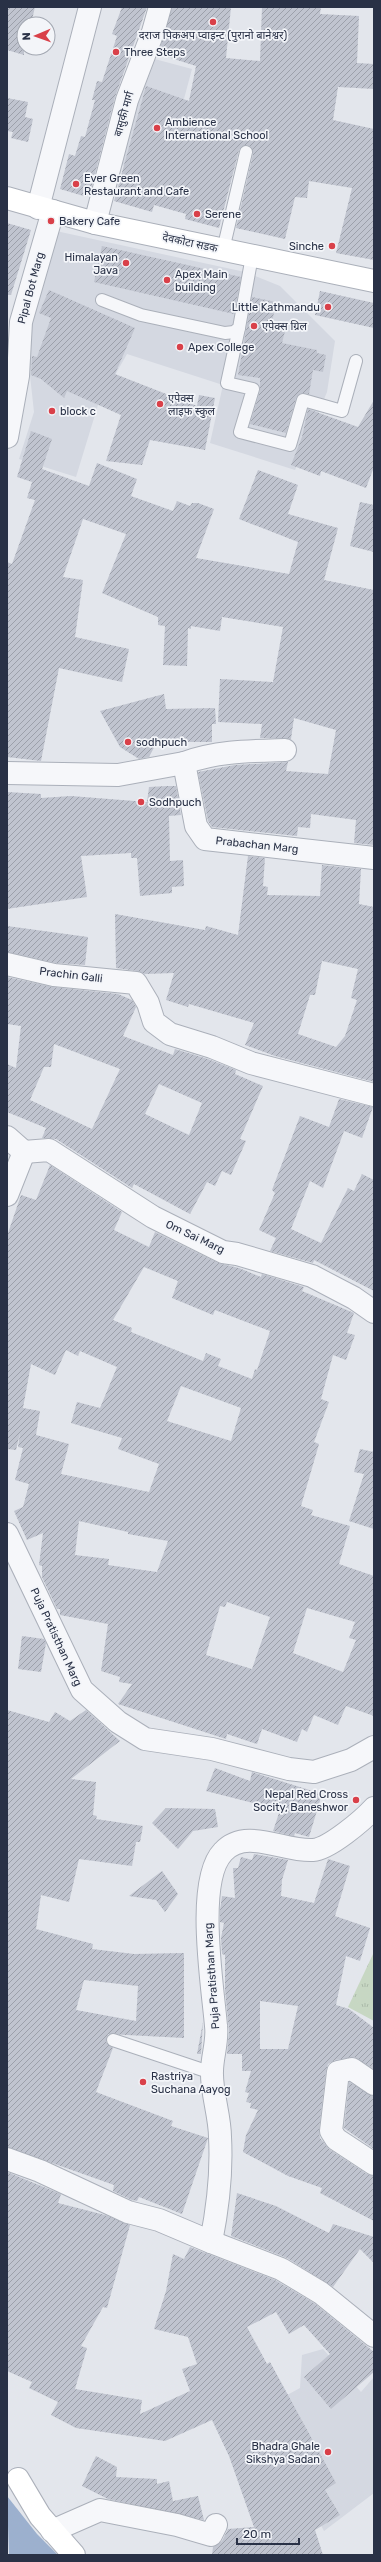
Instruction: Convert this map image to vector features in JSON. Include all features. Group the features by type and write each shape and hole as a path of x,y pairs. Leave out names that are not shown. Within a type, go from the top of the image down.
{"main road":[{"name":"देवकोटा सडक","path":"7,198 95,223 374,282"},
{"path":"10,2480 52,2532 74,2555"}],"street":[{"name":"Pipal Bot Marg","path":"8,431 18,376 21,322 90,7"},
{"name":"बासुकी मार्ग","path":"95,223 127,100 153,32 160,7"},
{"path":"7,773 118,775 184,763 205,755 222,752 285,750"},
{"name":"Prabachan Marg","path":"184,763 196,826 205,839 374,858"},
{"name":"Prachin Galli","path":"7,964 54,975 136,983 148,1002 154,1022 170,1034 212,1047 251,1063 374,1095"},
{"path":"7,1137 24,1152 7,1195"},
{"name":"Om Sai Marg","path":"24,1152 50,1150 153,1216 223,1252 237,1254 312,1276 354,1298 374,1312"},
{"name":"Puja Pratisthan Marg","path":"7,1534 82,1690 118,1722 144,1739 212,1749 289,1770 314,1772 351,1760 374,1747"},
{"name":"Puja Pratisthan Marg","path":"211,2242 216,2215 220,2164 220,2136 212,2073 217,2029 209,1960 208,1912 213,1871 221,1853 228,1846 238,1843 259,1841 314,1850 338,1838 362,1820 374,1808"},
{"path":"374,2084 352,2069 338,2072 331,2131 336,2139 374,2164"},
{"path":"7,2159 40,2171 128,2212 159,2220 281,2269 321,2293 374,2336"},
{"path":"52,2532 100,2510 142,2520 178,2525 211,2535 216,2525"}],"lane":[{"path":"223,250 246,152"},
{"path":"252,256 227,383 253,389 240,432 290,445 303,400 342,411 356,361"},
{"path":"102,300 142,315 225,333 234,332 239,328"},
{"path":"113,2040 212,2073"}],"shaded area":[{"name":"Ambience International School","path":"147,57 192,69 163,177 121,165"},
{"name":"Apex College","path":"56,231 245,272 280,286 335,341 327,392 295,470 210,443 223,385 127,354 98,405 76,477 19,459 34,412 25,330"},
{"name":"Bhadra Ghale Sikshya Sadan","path":"323,2349 361,2392 374,2377 374,2493 324,2531 260,2410 300,2388 302,2355"}],"green space":[{"path":"374,1952 374,2021 348,2007"}],"water":[{"path":"7,2496 37,2534 58,2555 9,2555"}],"building":[{"path":"7,7 35,7 33,16 16,16 16,53 7,50"},
{"path":"122,7 147,7 115,97 90,193 88,193 87,197 60,189 69,154 75,156 81,136 85,137 95,100 92,100 97,81 102,82 117,36 112,34"},
{"path":"172,7 231,7 226,58 260,61 262,7 321,7 320,14 359,16 357,63 374,64 374,89 338,87 333,120 374,129 374,260 336,253 352,188 309,181 307,198 295,197 285,239 236,228 253,154 251,147 247,145 241,147 239,150 219,228 185,219 186,214 154,205 152,212 114,201 146,86 189,101 196,66 158,54"},
{"path":"7,98 28,102 25,117 33,119 28,142 11,138 13,132 7,131"},
{"path":"7,223 31,230 11,295 7,295"},
{"name":"Apex Main building","path":"102,246 241,277 234,314 94,282"},
{"path":"49,290 135,328 115,374 197,406 199,395 215,398 205,450 150,440 142,465 106,461 121,415 67,391 64,398 41,379 31,375 32,356 37,357 51,318 39,313"},
{"path":"320,291 374,303 374,328 315,315"},
{"path":"252,297 276,302 271,328 285,331 282,343 317,350 317,353 326,355 323,372 313,370 309,394 301,393 296,398 286,433 250,424 260,391 260,378 238,375"},
{"path":"374,400 374,467 366,488 321,471 320,476 291,465 302,437 308,409 358,427"},
{"path":"31,431 52,439 42,469 89,486 97,463 137,479 131,496 173,511 177,501 190,506 192,503 198,503 214,509 196,558 289,574 298,542 239,519 258,470 298,485 288,514 338,528 324,580 374,590 374,845 354,843 356,820 311,814 310,828 298,827 297,836 212,827 208,821 198,772 235,765 288,762 286,771 328,774 336,730 294,718 291,739 260,738 262,724 218,722 220,679 273,682 283,627 222,617 220,631 191,626 191,629 188,628 187,666 163,665 165,626 158,625 158,617 102,593 126,534 83,519 63,577 83,580 75,637 129,649 122,682 59,668 41,761 7,757 7,562 12,564 35,500 27,498 32,482 17,477"},
{"path":"360,502 374,505 374,552 350,546"},
{"path":"164,694 166,709 215,708 216,724 212,724 212,742 157,742 149,757 139,759 120,747 100,711"},
{"path":"176,786 181,815 169,816 170,861 183,860 184,886 172,887 172,893 140,896 137,858 131,858 131,853 81,856 87,897 7,909 7,792 41,794 41,798 71,796 147,802 149,787"},
{"path":"248,856 265,858 263,886 268,887 267,895 320,896 322,865 361,869 359,904 374,907 374,1082 275,1056 245,1045 254,1023 189,1004 188,1007 166,1000 174,973 145,974 137,971 116,968 115,914 205,930 206,926 238,935","holes":["322,961 358,969 351,998 357,1000 345,1036 336,1047 298,1034 310,995 315,995"]},
{"path":"7,926 88,937 85,965 56,963 7,952"},
{"path":"7,977 53,987 118,994 132,1000 136,1007 123,1036 173,1055 175,1049 208,1059 236,1070 235,1074 263,1086 240,1139 246,1141 231,1175 222,1171 215,1186 207,1182 190,1214 134,1184 132,1188 56,1139 42,1138 46,1128 7,1112 7,1064 16,1068 21,1026 7,1024","holes":["54,1044 120,1069 92,1129 30,1100 44,1067 51,1067","159,1084 202,1103 189,1135 145,1114"]},
{"path":"339,1099 373,1107 362,1138 344,1131 323,1188 310,1181 291,1229 321,1243 348,1188 354,1191 362,1174 374,1180 374,1291 314,1260 313,1263 270,1251 276,1238 259,1230 275,1193 272,1190 300,1116 329,1127"},
{"path":"50,1165 122,1212 114,1230 149,1247 155,1232 218,1263 239,1268 261,1277 262,1274 304,1287 302,1291 354,1313 347,1333 355,1335 346,1360 333,1355 321,1399 329,1402 314,1442 319,1444 301,1506 313,1510 311,1515 350,1526 339,1564 374,1576 374,1716 346,1706 338,1725 314,1715 307,1732 302,1729 297,1742 262,1729 257,1744 227,1734 226,1739 118,1704 132,1684 119,1682 120,1677 101,1671 108,1624 60,1615 60,1609 57,1609 42,1577 42,1566 39,1565 43,1533 27,1540 14,1511 23,1507 29,1484 15,1480 23,1448 18,1447 20,1433 16,1450 7,1449 7,1236 21,1195 36,1200","holes":["144,1267 178,1281 172,1298 213,1315 215,1310 270,1331 257,1370 255,1369 252,1379 218,1366 221,1359 206,1353 203,1361 131,1332 132,1328 113,1320","66,1350 78,1356 80,1351 117,1367 100,1408 77,1402 71,1423 122,1438 118,1449 159,1464 149,1492 61,1474 69,1444 36,1435 40,1411 23,1408 31,1364 55,1375","181,1386 241,1408 231,1441 167,1421","79,1521 128,1532 128,1534 168,1541 157,1572 108,1565 109,1559 75,1555","227,1602 270,1617 252,1669 206,1655 220,1606 225,1607","307,1608 355,1622 349,1638 356,1640 343,1672 293,1653"]},
{"path":"360,1449 374,1452 374,1529 349,1521 364,1474 354,1472"},
{"path":"22,1636 44,1639 46,1643 41,1672 18,1669"},
{"path":"7,1710 49,1722 55,1712 70,1721 86,1710 120,1741 71,1779 96,1782 93,1815 97,1816 96,1819 143,1826 140,1842 136,1842 132,1866 79,1859 69,1902 41,1895 36,1929 93,1944 92,1949 134,1954 184,1953 184,2038 108,2034 106,2042 113,2048 96,2092 173,2121 171,2126 208,2138 182,2214 139,2197 137,2201 132,2200 113,2191 114,2185 7,2147","holes":["84,1980 138,1986 136,2021 76,2010"]},
{"path":"215,1768 250,1781 252,1772 322,1794 309,1837 295,1833 294,1836 273,1831 280,1810 206,1791"},
{"path":"166,1808 215,1809 218,1827 193,1831 178,1849 152,1823"},
{"path":"254,1854 288,1860 282,1880 281,1896 314,1903 328,1859 350,1866 335,1916 370,1928 360,1961 346,1956 336,2005 349,2009 374,2028 374,2069 354,2057 335,2060 328,2064 319,2130 320,2138 329,2149 367,2174 374,2176 374,2221 320,2193 322,2188 288,2176 243,2152 246,2135 258,2110 250,2108 251,2103 246,2102 249,2093 245,2092 251,2071 242,2071 242,2054 227,2054 229,2031 225,1990 225,1955 222,1954 221,1938 224,1923 220,1922 220,1910 222,1896 235,1898 233,1868 238,1868 241,1857 252,1860","holes":["260,2001 298,2006 288,2049 260,2049"]},
{"path":"162,1871 178,1894 165,1912 156,1900 129,1896"},
{"path":"203,2022 201,2054 197,2054"},
{"path":"349,2082 374,2096 374,2149 344,2128"},
{"path":"7,2172 61,2194 58,2203 105,2215 130,2225 107,2308 103,2307 81,2346 87,2348 75,2389 142,2400 140,2414 190,2391 182,2369 197,2364 188,2337 154,2329 166,2291 173,2254 184,2259 190,2247 275,2280 314,2303 374,2352 374,2372 331,2409 304,2377 330,2354 304,2325 289,2334 276,2312 247,2327 267,2364 270,2362 336,2483 325,2490 340,2515 315,2530 323,2555 212,2555 213,2547 222,2541 228,2529 254,2527 229,2456 212,2420 165,2441 76,2428 51,2415 58,2402 29,2388 32,2382 7,2371"},
{"path":"237,2193 276,2206 329,2233 333,2224 374,2237 374,2263 360,2249 333,2287 287,2258 231,2236"},
{"path":"96,2456 117,2467 116,2477 157,2479 157,2484 169,2481 173,2501 198,2496 204,2520 108,2499 82,2486"}],"place":[{"name":"दराज पिकअप प्वाइन्ट (पुरानो बानेश्वर)","path":"213,22"},
{"name":"Three Steps","path":"116,52"},
{"name":"Ambience International School","path":"157,128"},
{"name":"Ever Green Restaurant and Cafe","path":"76,184"},
{"name":"Serene","path":"197,214"},
{"name":"Bakery Cafe","path":"51,221"},
{"name":"Sinche","path":"332,246"},
{"name":"Himalayan Java","path":"126,263"},
{"name":"Apex Main building","path":"167,280"},
{"name":"Little Kathmandu","path":"328,307"},
{"name":"एपेक्स ग्रिल","path":"254,326"},
{"name":"Apex College","path":"180,347"},
{"name":"एपेक्स लाइफ स्कुल","path":"160,404"},
{"name":"block c","path":"52,411"},
{"name":"sodhpuch","path":"128,742"},
{"name":"Sodhpuch","path":"141,802"},
{"name":"Nepal Red Cross Socity, Baneshwor","path":"356,1800"},
{"name":"Rastriya Suchana Aayog","path":"143,2082"},
{"name":"Bhadra Ghale Sikshya Sadan","path":"328,2452"}]}
